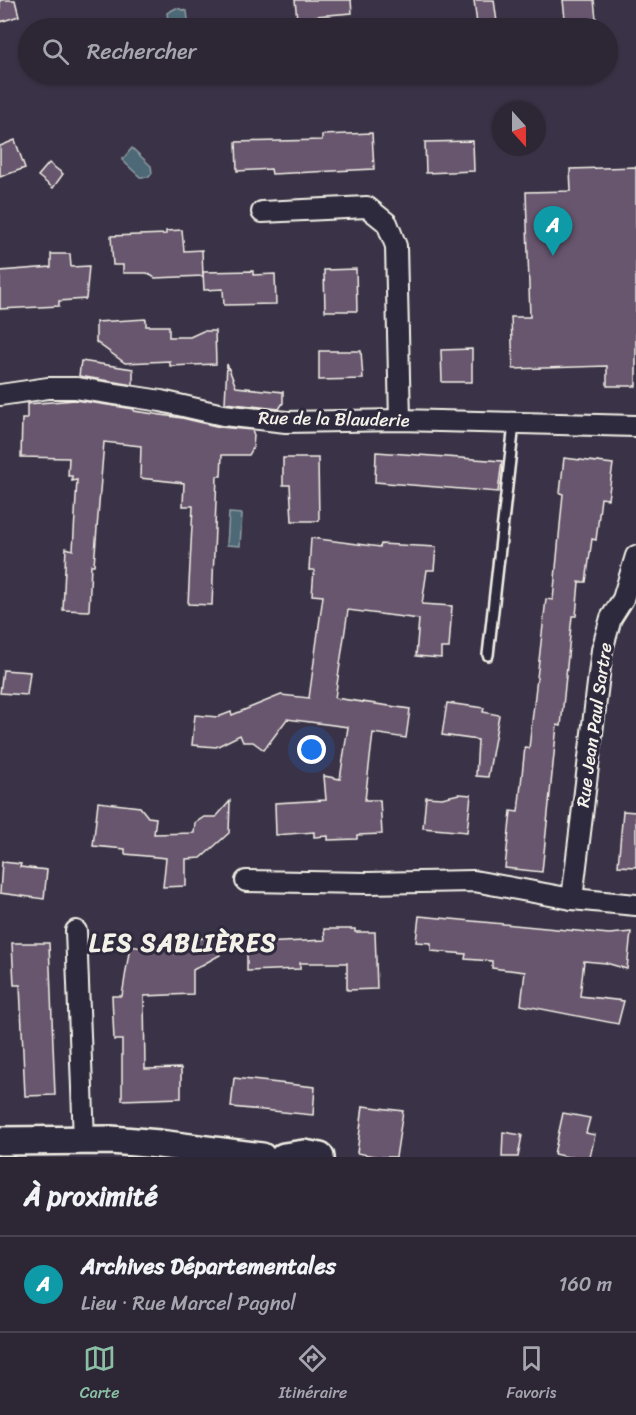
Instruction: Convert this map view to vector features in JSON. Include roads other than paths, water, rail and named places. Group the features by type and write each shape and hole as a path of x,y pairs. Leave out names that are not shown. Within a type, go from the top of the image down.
{"street":[{"path":"262,212 367,207 387,223 396,246 400,420"},
{"name":"Rue de la Blauderie","path":"0,395 48,388 76,388 161,401 223,415 286,422 400,420 636,426"},
{"name":"Rue Jean Paul Sartre","path":"572,899 602,650 611,618 623,599 636,556"},
{"path":"246,880 367,883 474,881 572,899 636,905"},
{"path":"76,931 84,1144"},
{"path":"0,1141 84,1144 159,1143 262,1157"},
{"path":"284,1157 303,1154 320,1157"}],"lane":[{"path":"488,655 514,424"}],"water":[{"path":"176,8 187,11 188,18 168,18 167,13"},
{"path":"132,148 151,166 152,173 149,177 140,177 122,160"},
{"path":"229,513 242,514 240,546 227,545"}],"place":[{"name":"Archives Départementales","path":"553,256"}],"district":[{"name":"LES SABLIÈRES","path":"183,943"}]}
